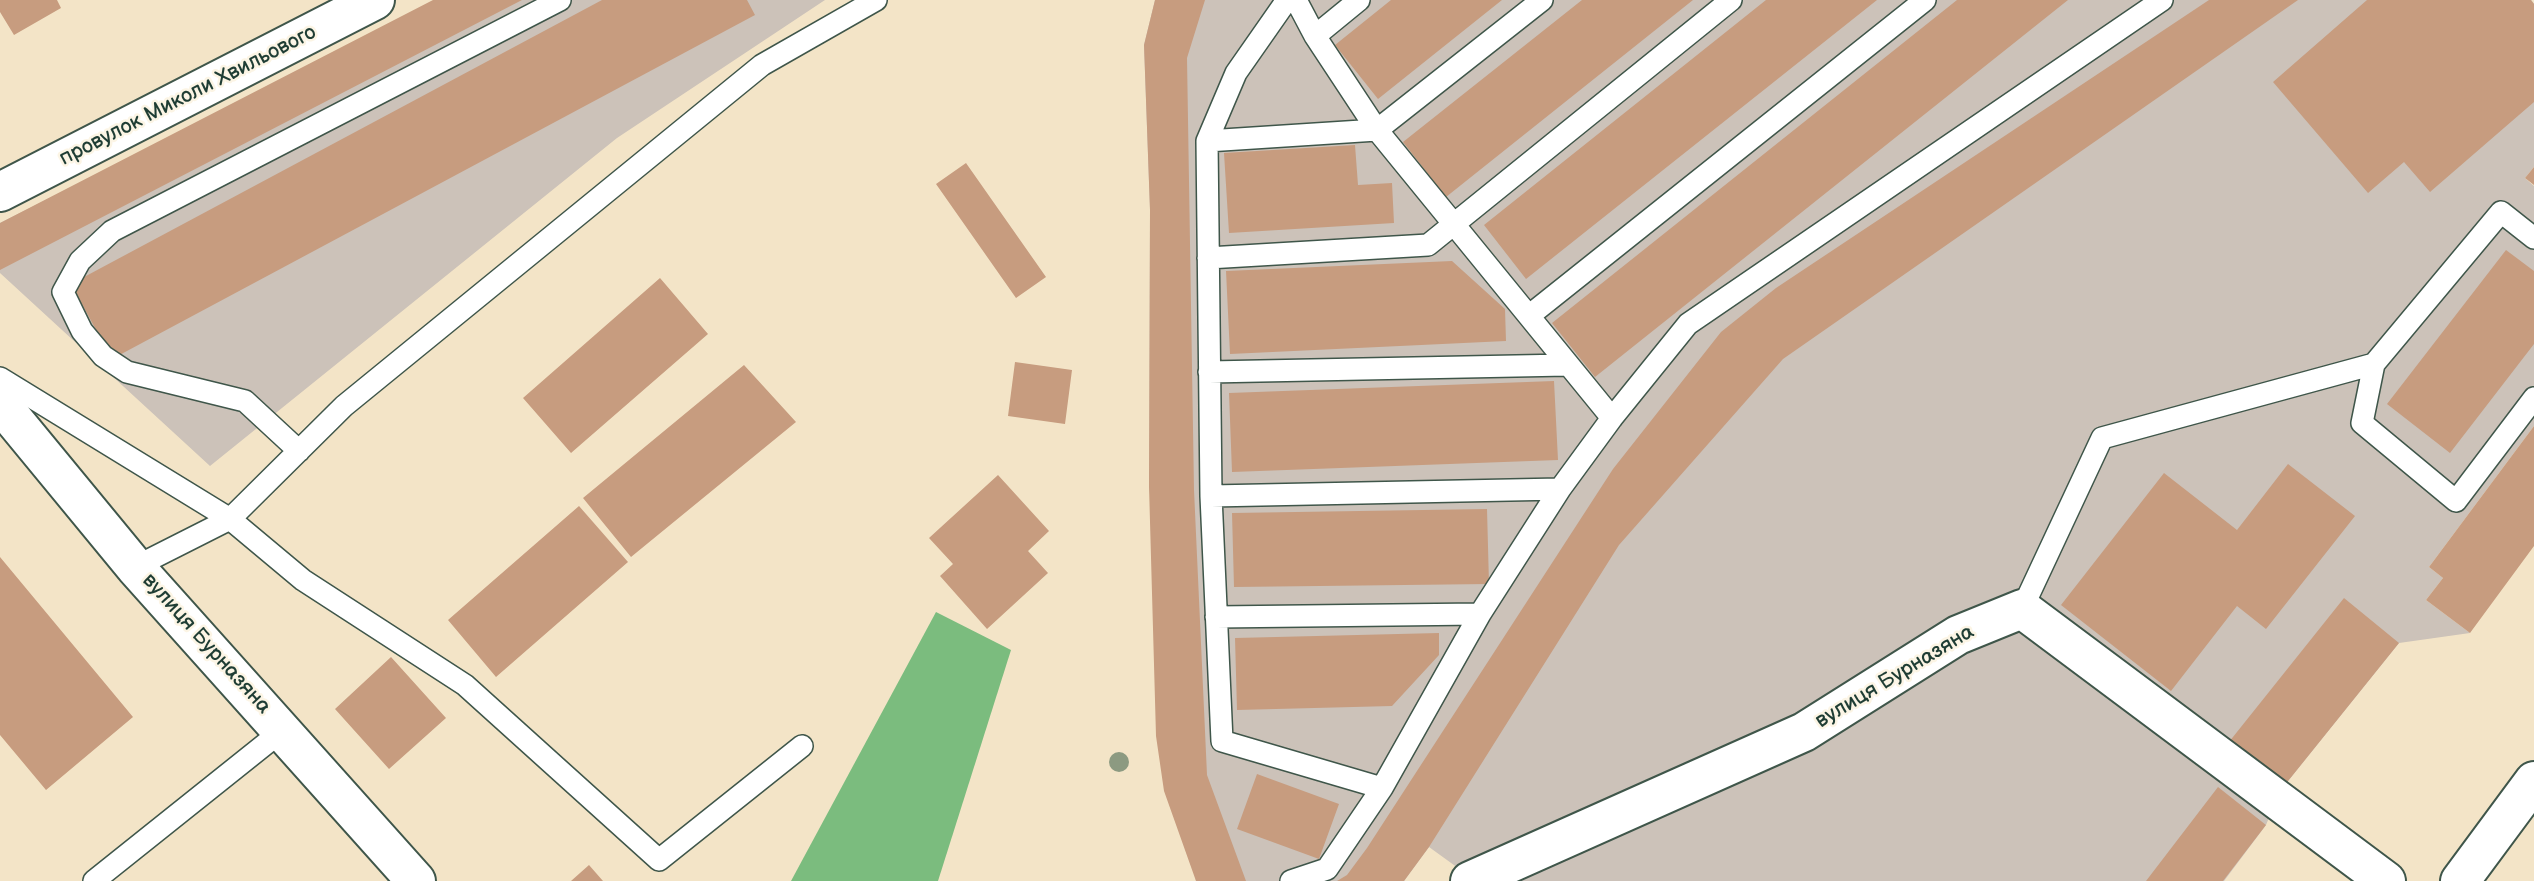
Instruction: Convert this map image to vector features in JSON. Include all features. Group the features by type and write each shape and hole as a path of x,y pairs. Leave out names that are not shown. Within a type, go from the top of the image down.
{"street":[{"name":"провулок Миколи Хвильового","path":"0,192 375,0"},
{"name":"вулиця Бурназяна","path":"0,403 135,567 284,730 416,881"},
{"name":"вулиця Бурназяна","path":"1470,881 1804,732 1958,635 2022,609"},
{"path":"2022,609 2386,881"},
{"path":"2460,881 2534,781"}],"lane":[{"path":"299,451 245,401 127,372 103,356 82,331 63,292 80,261 112,231 560,0"},
{"path":"135,567 230,519 344,406 762,65 876,0"},
{"path":"1287,0 1236,73 1208,141 1211,496 1222,741 1382,788"},
{"path":"1296,0 1315,36 1377,130 1612,418"},
{"path":"1315,36 1359,0"},
{"path":"1208,141 1377,130 1542,0"},
{"path":"1208,258 1428,246 1731,0"},
{"path":"1530,315 1925,0"},
{"path":"1291,881 1327,869 1382,788 1480,614 1560,489 1612,418 1688,324 2162,0"},
{"path":"2534,238 2501,212 2374,364 2362,423 2456,501 2534,398"},
{"path":"2022,609 2102,438 2374,364"},
{"path":"1209,372 1567,365"},
{"path":"0,378 230,519 303,580 465,685 659,860 802,746"},
{"path":"1211,496 1560,489"},
{"path":"1216,617 1480,614"},
{"path":"94,881 284,730"}],"shaded area":[{"path":"446,0 825,0 617,138 210,466 0,273 0,223"},
{"path":"1155,0 2531,0 2534,4 2534,167 2525,178 2534,186 2534,426 2429,567 2443,578 2426,600 2470,633 2399,643 2280,791 2266,825 2224,881 1476,881 1429,847 1404,881 1196,881 1149,486 1150,210 1144,45"}],"green space":[{"path":"936,612 1011,650 938,881 791,881"}],"building":[{"path":"0,0 57,0 61,8 14,35 0,12"},
{"path":"433,0 522,0 0,270 0,223"},
{"path":"602,0 747,0 755,15 112,359 71,284"},
{"path":"1155,0 1205,0 1187,58 1194,490 1207,775 1246,881 1196,881 1164,791 1156,736 1149,486 1150,210 1144,45"},
{"path":"1391,0 1502,0 1378,99 1335,45"},
{"path":"1582,0 1693,0 1446,197 1403,142"},
{"path":"1766,0 1877,0 1526,279 1484,225"},
{"path":"1957,0 2068,0 1595,377 1552,323"},
{"path":"2209,0 2298,0 1783,359 1619,545 1429,847 1404,881 1337,881 1347,875 1367,848 1613,469 1721,332 1776,288"},
{"path":"2367,0 2531,0 2534,4 2534,102 2430,192 2404,162 2368,193 2273,82"},
{"path":"1355,145 1358,185 1392,183 1394,223 1229,233 1224,153"},
{"path":"966,163 1046,277 1016,298 936,184"},
{"path":"2534,167 2534,185 2525,178"},
{"path":"2506,250 2534,271 2534,344 2450,453 2387,404"},
{"path":"1452,261 1505,309 1506,341 1230,354 1226,271"},
{"path":"660,278 708,334 571,453 523,398"},
{"path":"1015,362 1072,370 1065,424 1008,416"},
{"path":"744,365 796,422 631,557 583,498"},
{"path":"1554,381 1558,460 1232,472 1229,393"},
{"path":"2534,426 2534,546 2470,633 2426,600 2443,578 2429,567"},
{"path":"2288,464 2355,516 2266,629 2237,606 2171,691 2061,605 2164,473 2237,530"},
{"path":"998,475 1049,531 1028,551 1048,573 987,629 940,576 953,564 929,538"},
{"path":"579,506 628,562 496,677 448,620"},
{"path":"1487,509 1489,584 1234,587 1232,513"},
{"path":"0,557 133,717 46,790 0,735"},
{"path":"2344,598 2399,643 2280,791 2225,747"},
{"path":"1439,633 1439,655 1392,706 1237,710 1235,638"},
{"path":"391,657 446,718 389,769 335,709"},
{"path":"1257,774 1339,804 1319,859 1237,829"},
{"path":"2218,787 2266,825 2223,881 2146,881"},
{"path":"589,865 603,881 571,881"}]}
